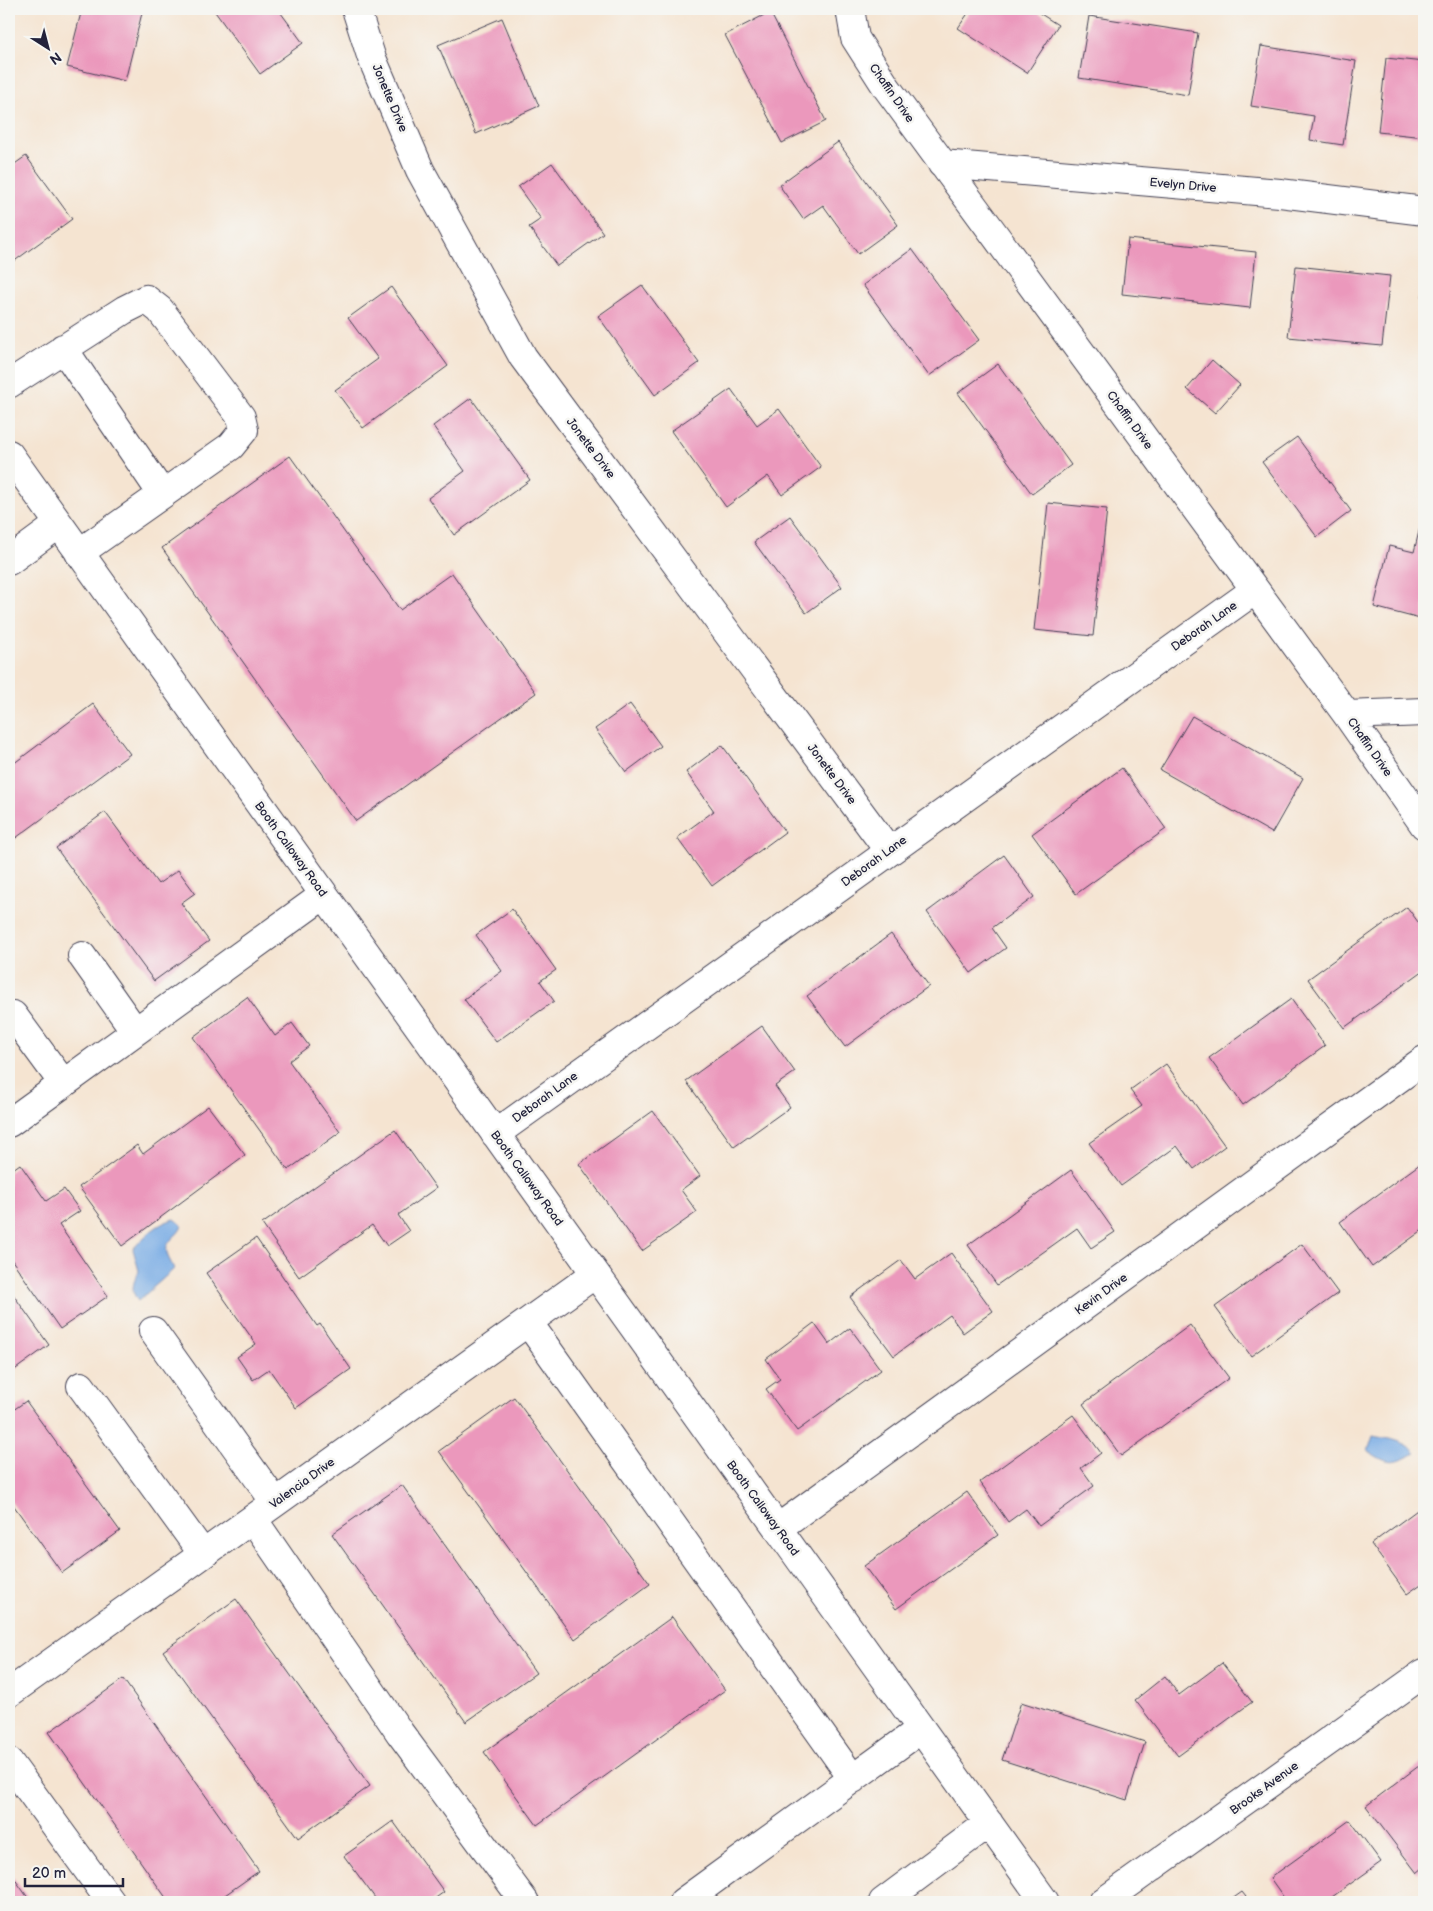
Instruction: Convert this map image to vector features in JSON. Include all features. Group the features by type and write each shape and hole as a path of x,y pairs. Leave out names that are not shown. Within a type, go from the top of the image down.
{"street":[{"name":"Jonette Drive","path":"356,9 372,56 420,170 523,356 889,851"},
{"name":"Chaffin Drive","path":"850,9 855,38 887,88 1347,715 1424,826"},
{"name":"Evelyn Drive","path":"942,164 1280,193 1424,211"},
{"path":"9,384 124,310 146,299 160,310 241,417 244,430 231,446 79,553"},
{"path":"63,348 162,494"},
{"name":"Booth Calloway Road","path":"9,454 1045,1902"},
{"path":"9,561 59,524"},
{"name":"Deborah Lane","path":"495,1134 1255,590"},
{"path":"1347,715 1424,712"},
{"path":"9,1123 324,895"},
{"path":"82,956 136,1031"},
{"path":"12,1015 63,1083"},
{"name":"Kevin Drive","path":"778,1528 1424,1060"},
{"name":"Valencia Drive","path":"9,1693 595,1274"},
{"path":"528,1322 853,1779"},
{"path":"153,1331 275,1502"},
{"path":"80,1386 203,1554"},
{"path":"253,1519 400,1733 526,1902"},
{"name":"Brooks Avenue","path":"1103,1902 1424,1673"},
{"path":"683,1902 921,1729"},
{"path":"9,1762 111,1902"},
{"path":"883,1902 989,1823"}],"water":[{"path":"175,1219 182,1225 181,1229 170,1241 167,1249 174,1269 138,1301 133,1286 139,1271 133,1249 157,1227"},
{"path":"1373,1436 1391,1439 1406,1445 1416,1453 1396,1461 1387,1461 1368,1451"}],"building":[{"path":"82,9 143,9 125,81 67,67"},
{"path":"213,9 278,9 303,43 260,74"},
{"path":"971,9 1033,9 1058,25 1027,73 958,28"},
{"path":"770,12 826,121 782,143 725,35"},
{"path":"1089,16 1198,33 1188,95 1079,78"},
{"path":"502,18 539,106 476,134 438,45"},
{"path":"1261,46 1356,61 1343,145 1310,140 1314,116 1251,106"},
{"path":"1386,58 1424,62 1424,137 1378,132"},
{"path":"838,142 898,225 858,254 823,205 803,219 779,185"},
{"path":"26,156 72,219 9,265 9,168"},
{"path":"552,163 603,233 557,266 529,227 541,219 518,187"},
{"path":"1128,239 1256,252 1250,308 1122,294"},
{"path":"912,249 979,340 929,376 863,285"},
{"path":"1296,266 1390,276 1382,346 1288,337"},
{"path":"642,285 699,363 655,395 598,316"},
{"path":"1423,285 1424,345 1419,345"},
{"path":"391,287 448,366 363,428 335,390 378,359 348,318"},
{"path":"1212,360 1240,385 1215,413 1187,389"},
{"path":"998,364 1071,465 1032,494 958,393"},
{"path":"731,389 757,425 779,409 821,467 782,495 768,476 726,507 671,431"},
{"path":"471,398 530,480 454,535 428,498 465,471 433,426"},
{"path":"1297,437 1351,511 1317,537 1262,462"},
{"path":"290,456 400,610 452,573 536,693 356,821 162,548"},
{"path":"1048,503 1107,509 1093,636 1034,630"},
{"path":"790,516 842,587 806,613 754,542"},
{"path":"1420,527 1424,528 1424,620 1374,607 1389,546 1414,552"},
{"path":"93,704 130,754 9,843 9,767"},
{"path":"630,704 661,746 626,772 595,729"},
{"path":"1192,716 1303,778 1272,833 1160,770"},
{"path":"722,745 785,832 712,886 677,838 714,811 686,772"},
{"path":"1122,768 1166,829 1076,894 1032,834"},
{"path":"105,812 158,884 178,870 195,893 181,903 209,941 154,981 56,848"},
{"path":"1004,855 1034,897 992,928 1006,948 971,973 927,912"},
{"path":"1407,907 1424,930 1424,970 1344,1028 1308,979"},
{"path":"512,909 556,970 540,981 554,1001 496,1042 464,999 502,971 476,935"},
{"path":"891,934 929,986 845,1047 807,996"},
{"path":"247,997 275,1036 292,1023 309,1046 289,1061 340,1132 288,1170 193,1037"},
{"path":"1291,999 1325,1046 1243,1105 1209,1058"},
{"path":"762,1026 795,1072 775,1086 790,1107 734,1147 686,1081"},
{"path":"1166,1064 1225,1146 1194,1169 1177,1146 1121,1186 1089,1143 1142,1106 1130,1090"},
{"path":"208,1106 245,1155 122,1246 79,1187 137,1145 143,1154"},
{"path":"653,1111 700,1176 681,1190 697,1212 642,1251 579,1164"},
{"path":"395,1130 436,1188 398,1215 409,1231 387,1246 372,1225 299,1277 262,1224"},
{"path":"1424,1161 1424,1229 1372,1267 1340,1222"},
{"path":"20,1164 46,1201 64,1189 80,1211 59,1225 108,1296 60,1329 9,1256 9,1172"},
{"path":"1071,1170 1115,1232 1091,1248 1077,1228 997,1285 968,1245"},
{"path":"256,1238 317,1326 320,1324 351,1369 296,1408 269,1369 253,1380 237,1357 256,1344 206,1273"},
{"path":"1302,1244 1338,1293 1251,1356 1215,1307"},
{"path":"951,1253 993,1311 963,1333 950,1315 894,1356 850,1297 901,1260 915,1279"},
{"path":"12,1293 49,1345 9,1374 9,1295"},
{"path":"814,1323 829,1344 850,1328 881,1370 797,1431 766,1389 780,1379 766,1359"},
{"path":"1190,1325 1229,1378 1121,1456 1083,1404"},
{"path":"514,1397 650,1584 575,1639 439,1451"},
{"path":"26,1401 120,1531 62,1573 9,1499 9,1413"},
{"path":"1073,1415 1101,1453 1081,1468 1094,1486 1039,1526 1026,1509 1008,1522 980,1482"},
{"path":"402,1485 536,1673 466,1722 332,1534"},
{"path":"967,1492 998,1535 896,1609 864,1566"},
{"path":"1424,1505 1424,1582 1407,1594 1371,1544"},
{"path":"236,1599 370,1786 298,1838 163,1651"},
{"path":"672,1617 725,1690 537,1825 484,1752"},
{"path":"1222,1663 1252,1702 1178,1756 1135,1700 1165,1676 1179,1695"},
{"path":"123,1679 259,1871 215,1902 169,1902 49,1732"},
{"path":"1021,1702 1145,1742 1127,1800 1002,1760"},
{"path":"1424,1762 1424,1867 1417,1873 1366,1806"},
{"path":"1350,1820 1381,1862 1325,1902 1287,1902 1270,1878"},
{"path":"393,1821 444,1892 430,1902 378,1902 344,1856"},
{"path":"9,1871 31,1902 9,1902"},
{"path":"1242,1892 1250,1902 1228,1902"}]}
